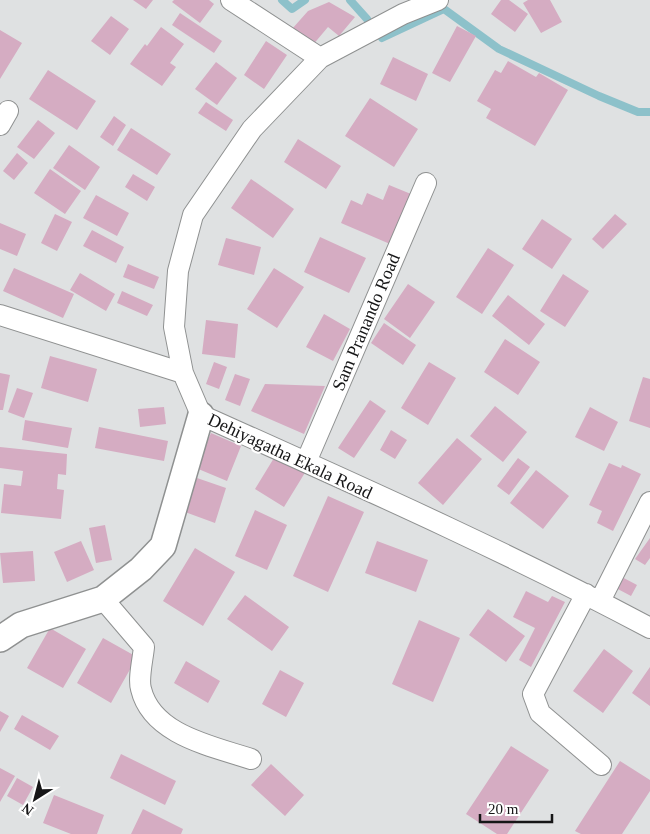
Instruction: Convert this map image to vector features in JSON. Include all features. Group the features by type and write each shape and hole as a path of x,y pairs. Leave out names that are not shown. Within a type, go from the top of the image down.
{"street":[{"path":"231,0 320,58"},
{"name":"Dehiyagatha Ekala Road","path":"438,0 401,7 320,58 252,129 193,215 178,271 174,327 183,373 201,415 306,462 593,598 650,628"},
{"name":"Sam Pranando Road","path":"306,462 426,183"},
{"path":"0,315 183,373"},
{"path":"3,632 103,599 141,569 163,546 201,415"},
{"path":"601,765 540,713 532,694 593,598 650,502"},
{"path":"103,599 144,647 140,688 149,710 170,728 194,740 251,759"}],"building":[{"path":"133,0 153,0 146,9"},
{"path":"174,0 209,0 214,4 200,23 172,2"},
{"path":"501,0 509,0 528,14 515,32 491,14"},
{"path":"528,0 550,0 562,22 541,33 523,3"},
{"path":"329,2 355,17 339,36 328,27 312,46 292,29 308,11"},
{"path":"180,13 222,41 214,53 172,25"},
{"path":"111,16 129,29 110,55 91,41"},
{"path":"457,26 476,36 450,82 432,73"},
{"path":"161,27 184,44 170,63 176,67 162,86 130,64"},
{"path":"0,30 22,43 0,79"},
{"path":"266,41 287,55 264,89 244,75"},
{"path":"393,57 428,74 416,101 380,84"},
{"path":"508,61 536,77 539,73 568,90 535,146 486,118 491,109 477,101 495,70 501,73"},
{"path":"216,62 237,78 217,105 195,89"},
{"path":"48,70 96,101 77,130 29,99"},
{"path":"370,98 418,129 394,167 345,136"},
{"path":"206,102 233,120 226,131 198,113"},
{"path":"114,116 126,125 113,146 100,137"},
{"path":"38,120 55,133 34,159 17,147"},
{"path":"131,128 171,154 157,175 117,150"},
{"path":"298,139 341,166 326,189 284,162"},
{"path":"69,145 100,167 85,190 53,168"},
{"path":"17,153 28,163 14,180 3,171"},
{"path":"50,169 81,191 65,214 34,193"},
{"path":"133,174 155,187 147,201 125,187"},
{"path":"251,179 294,209 273,238 231,208"},
{"path":"389,185 411,194 390,244 341,223 351,200 362,205 367,193 383,200"},
{"path":"96,195 129,213 117,236 83,218"},
{"path":"55,214 72,222 57,251 41,243"},
{"path":"615,214 627,224 603,249 592,239"},
{"path":"542,219 572,239 552,269 522,249"},
{"path":"0,223 26,234 17,256 0,249"},
{"path":"92,230 124,247 116,263 83,246"},
{"path":"320,237 366,258 349,293 304,272"},
{"path":"226,238 261,247 254,275 218,265"},
{"path":"488,248 514,265 482,314 456,297"},
{"path":"128,264 159,277 154,289 123,277"},
{"path":"14,268 74,294 63,318 3,291"},
{"path":"274,268 304,287 277,328 247,309"},
{"path":"80,273 115,294 106,311 70,290"},
{"path":"563,274 589,291 565,327 540,311"},
{"path":"408,284 435,302 410,338 384,319"},
{"path":"122,291 153,305 147,316 117,303"},
{"path":"508,295 545,324 529,345 492,316"},
{"path":"324,314 350,329 333,361 306,347"},
{"path":"206,320 238,324 235,358 202,354"},
{"path":"384,323 416,345 403,365 371,343"},
{"path":"505,339 540,362 518,395 484,372"},
{"path":"50,356 97,369 88,402 41,388"},
{"path":"214,362 227,367 219,389 206,384"},
{"path":"429,362 456,378 428,425 401,408"},
{"path":"0,373 10,375 3,410 0,410"},
{"path":"235,374 250,379 240,406 225,400"},
{"path":"643,377 650,379 650,428 629,421"},
{"path":"265,384 325,386 304,434 251,411"},
{"path":"17,388 33,393 24,418 8,412"},
{"path":"370,400 386,411 354,458 338,448"},
{"path":"495,406 527,432 503,462 470,436"},
{"path":"164,407 166,424 140,427 138,409"},
{"path":"590,407 618,422 604,451 575,437"},
{"path":"25,420 72,428 68,448 22,440"},
{"path":"99,427 168,441 164,461 95,448"},
{"path":"391,430 407,440 395,459 380,450"},
{"path":"211,433 241,446 227,481 196,468"},
{"path":"457,438 482,459 443,505 418,483"},
{"path":"0,447 67,454 66,475 58,474 57,489 64,490 61,519 1,513 4,484 21,486 23,471 0,468"},
{"path":"277,453 306,471 284,507 255,489"},
{"path":"518,458 530,467 509,495 497,486"},
{"path":"609,463 621,468 622,465 641,474 613,531 597,523 602,511 589,505"},
{"path":"536,470 569,496 543,529 510,503"},
{"path":"197,478 226,488 215,523 185,512"},
{"path":"328,496 364,512 328,592 293,576"},
{"path":"255,510 287,525 267,570 235,556"},
{"path":"105,525 112,560 96,563 89,528"},
{"path":"650,538 650,558 645,565 635,559"},
{"path":"81,541 94,570 67,582 54,552"},
{"path":"377,541 428,560 416,592 365,573"},
{"path":"195,548 235,572 203,626 163,601"},
{"path":"33,551 35,581 3,583 0,553"},
{"path":"620,576 637,585 631,596 614,587"},
{"path":"526,591 548,602 552,596 565,602 531,667 519,660 535,628 513,617"},
{"path":"245,595 289,627 272,651 227,619"},
{"path":"488,609 525,636 506,662 469,635"},
{"path":"419,620 460,638 433,702 392,684"},
{"path":"50,628 86,649 63,688 27,668"},
{"path":"103,638 137,657 111,703 77,683"},
{"path":"604,649 633,671 603,713 573,691"},
{"path":"186,661 220,681 208,703 174,683"},
{"path":"650,667 650,706 632,693"},
{"path":"280,670 304,683 286,717 262,704"},
{"path":"0,711 9,716 0,732"},
{"path":"22,715 59,736 50,750 14,729"},
{"path":"511,746 549,770 507,834 497,834 466,814"},
{"path":"121,754 176,781 165,805 110,778"},
{"path":"620,761 650,780 650,791 622,834 581,834 575,831"},
{"path":"271,764 304,795 285,816 251,785"},
{"path":"0,768 15,776 0,802"},
{"path":"17,778 33,787 23,805 7,796"},
{"path":"54,795 104,815 97,834 71,834 43,823"},
{"path":"143,809 183,829 181,834 131,834"}],"waterway":[{"path":"282,0 292,9 305,0"},
{"path":"350,0 367,19"},
{"path":"382,38 444,9 499,49 599,96 638,112 650,112"}]}
